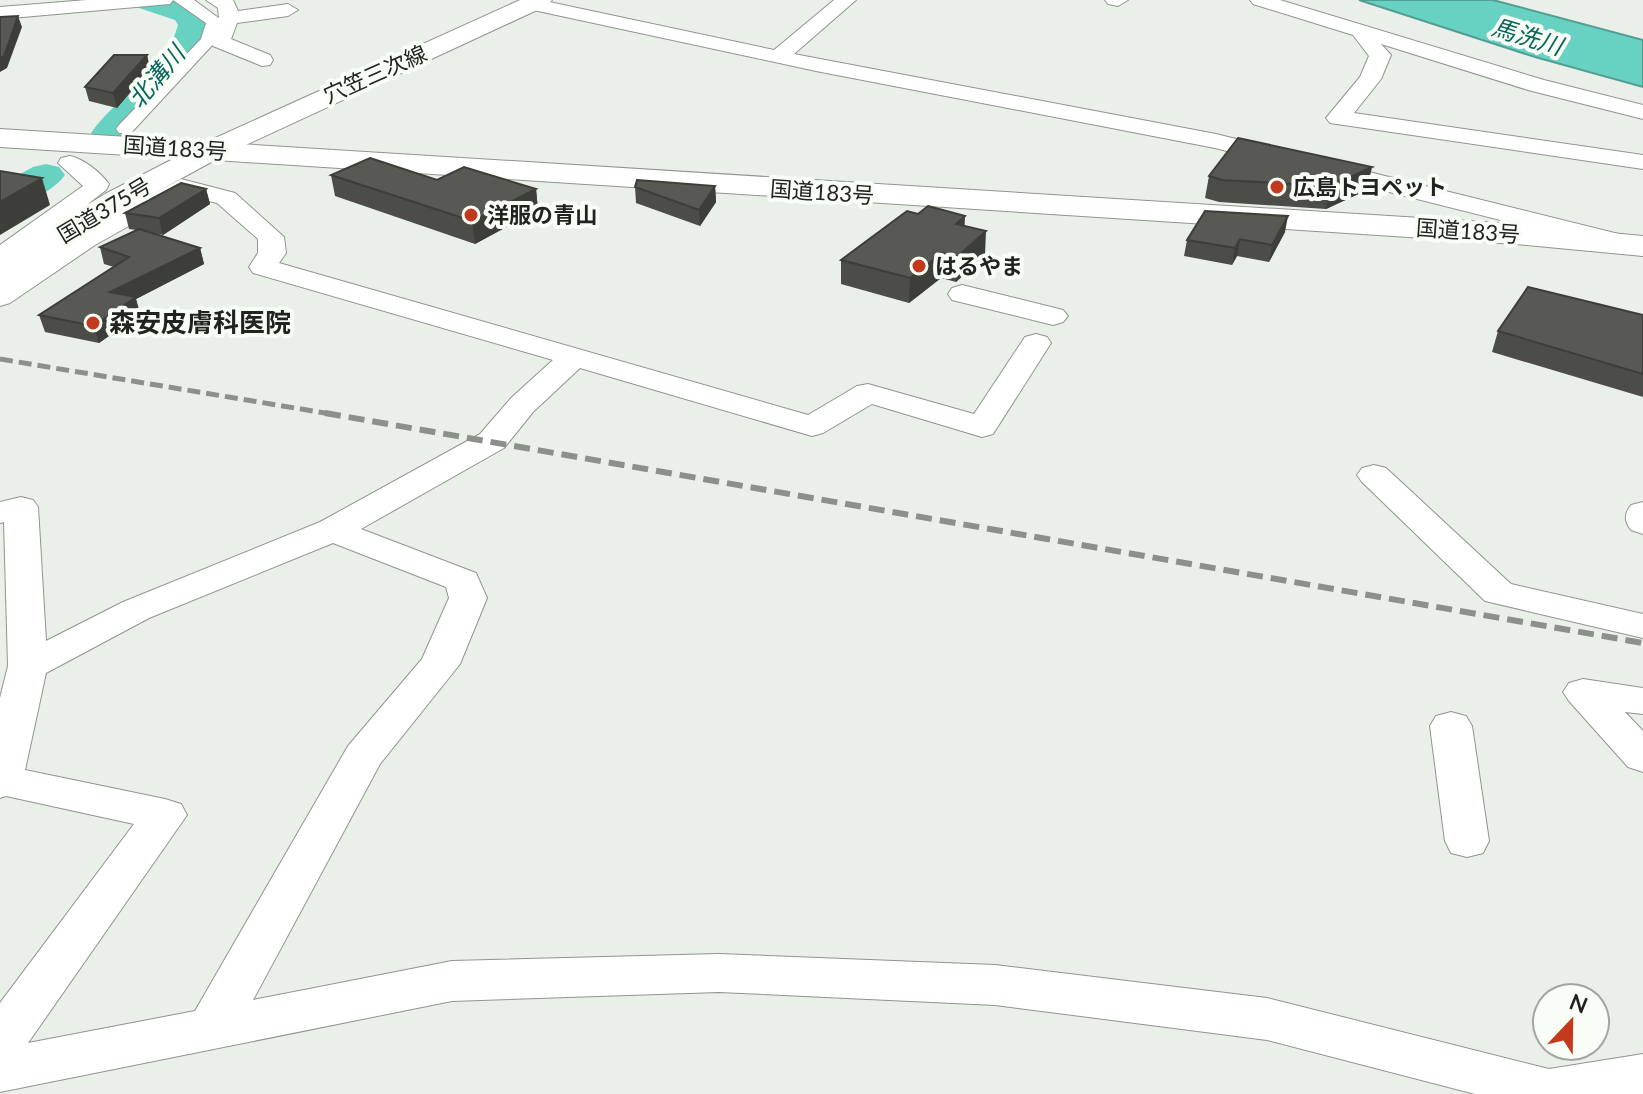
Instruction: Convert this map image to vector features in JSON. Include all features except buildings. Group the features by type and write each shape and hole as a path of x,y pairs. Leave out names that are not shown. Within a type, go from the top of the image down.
{"main road":[{"name":"穴笠三次線","path":"194,166 535,2"},
{"name":"国道183号","path":"0,138 194,166 1496,222 1640,248"},
{"name":"国道183号","path":"0,150 194,166 1640,248"},
{"path":"0,150 96,165 121,177 116,201"},
{"name":"国道375号","path":"0,274 116,201 194,166"}],"street":[{"path":"0,13 22,9 118,7 163,0"},
{"path":"125,129 209,40 214,22 195,6 181,0"},
{"path":"216,0 228,5 229,18 220,42 262,60"},
{"path":"778,57 846,0"},
{"path":"1260,0 1536,85 1643,112"},
{"path":"535,2 778,57 1216,141 1496,222"},
{"path":"229,18 288,10"},
{"path":"1362,37 1380,55 1370,79 1338,118 1643,162"},
{"path":"0,258 93,190 96,184 70,163"},
{"path":"0,297 194,166 271,237 272,253 263,267 812,426 868,393 982,427 1036,343"},
{"path":"962,294 1053,316"},
{"path":"28,666 136,610 333,530 492,441 522,405 574,357"},
{"path":"1374,475 1498,593 1643,626"},
{"path":"0,513 21,507 28,666 0,782 165,815 0,1042"},
{"path":"1643,512 1643,523"},
{"path":"211,1029 363,756 440,664 468,598 463,581 333,530"},
{"path":"1643,701 1583,692 1643,757"},
{"path":"1451,726 1467,841"},
{"path":"0,1070 452,981 719,973 995,985 1267,1019 1549,1091 1643,1076"}],"water":[{"name":"馬洗川","path":"1359,0 1493,0 1643,40 1643,87 1535,57"}],"waterway":[{"name":"北溝川","path":"109,133 172,63 191,35 193,25 187,14 143,0"},
{"name":"北溝川","path":"0,200 46,175"}],"railway":[{"path":"0,359 326,413"},
{"path":"326,413 337,415"},
{"path":"326,413 1643,643"}],"place":[{"name":"広島トヨペット","path":"1277,187"},
{"name":"洋服の青山","path":"471,215"},
{"name":"はるやま","path":"919,266"},
{"name":"森安皮膚科医院","path":"93,323"}]}
